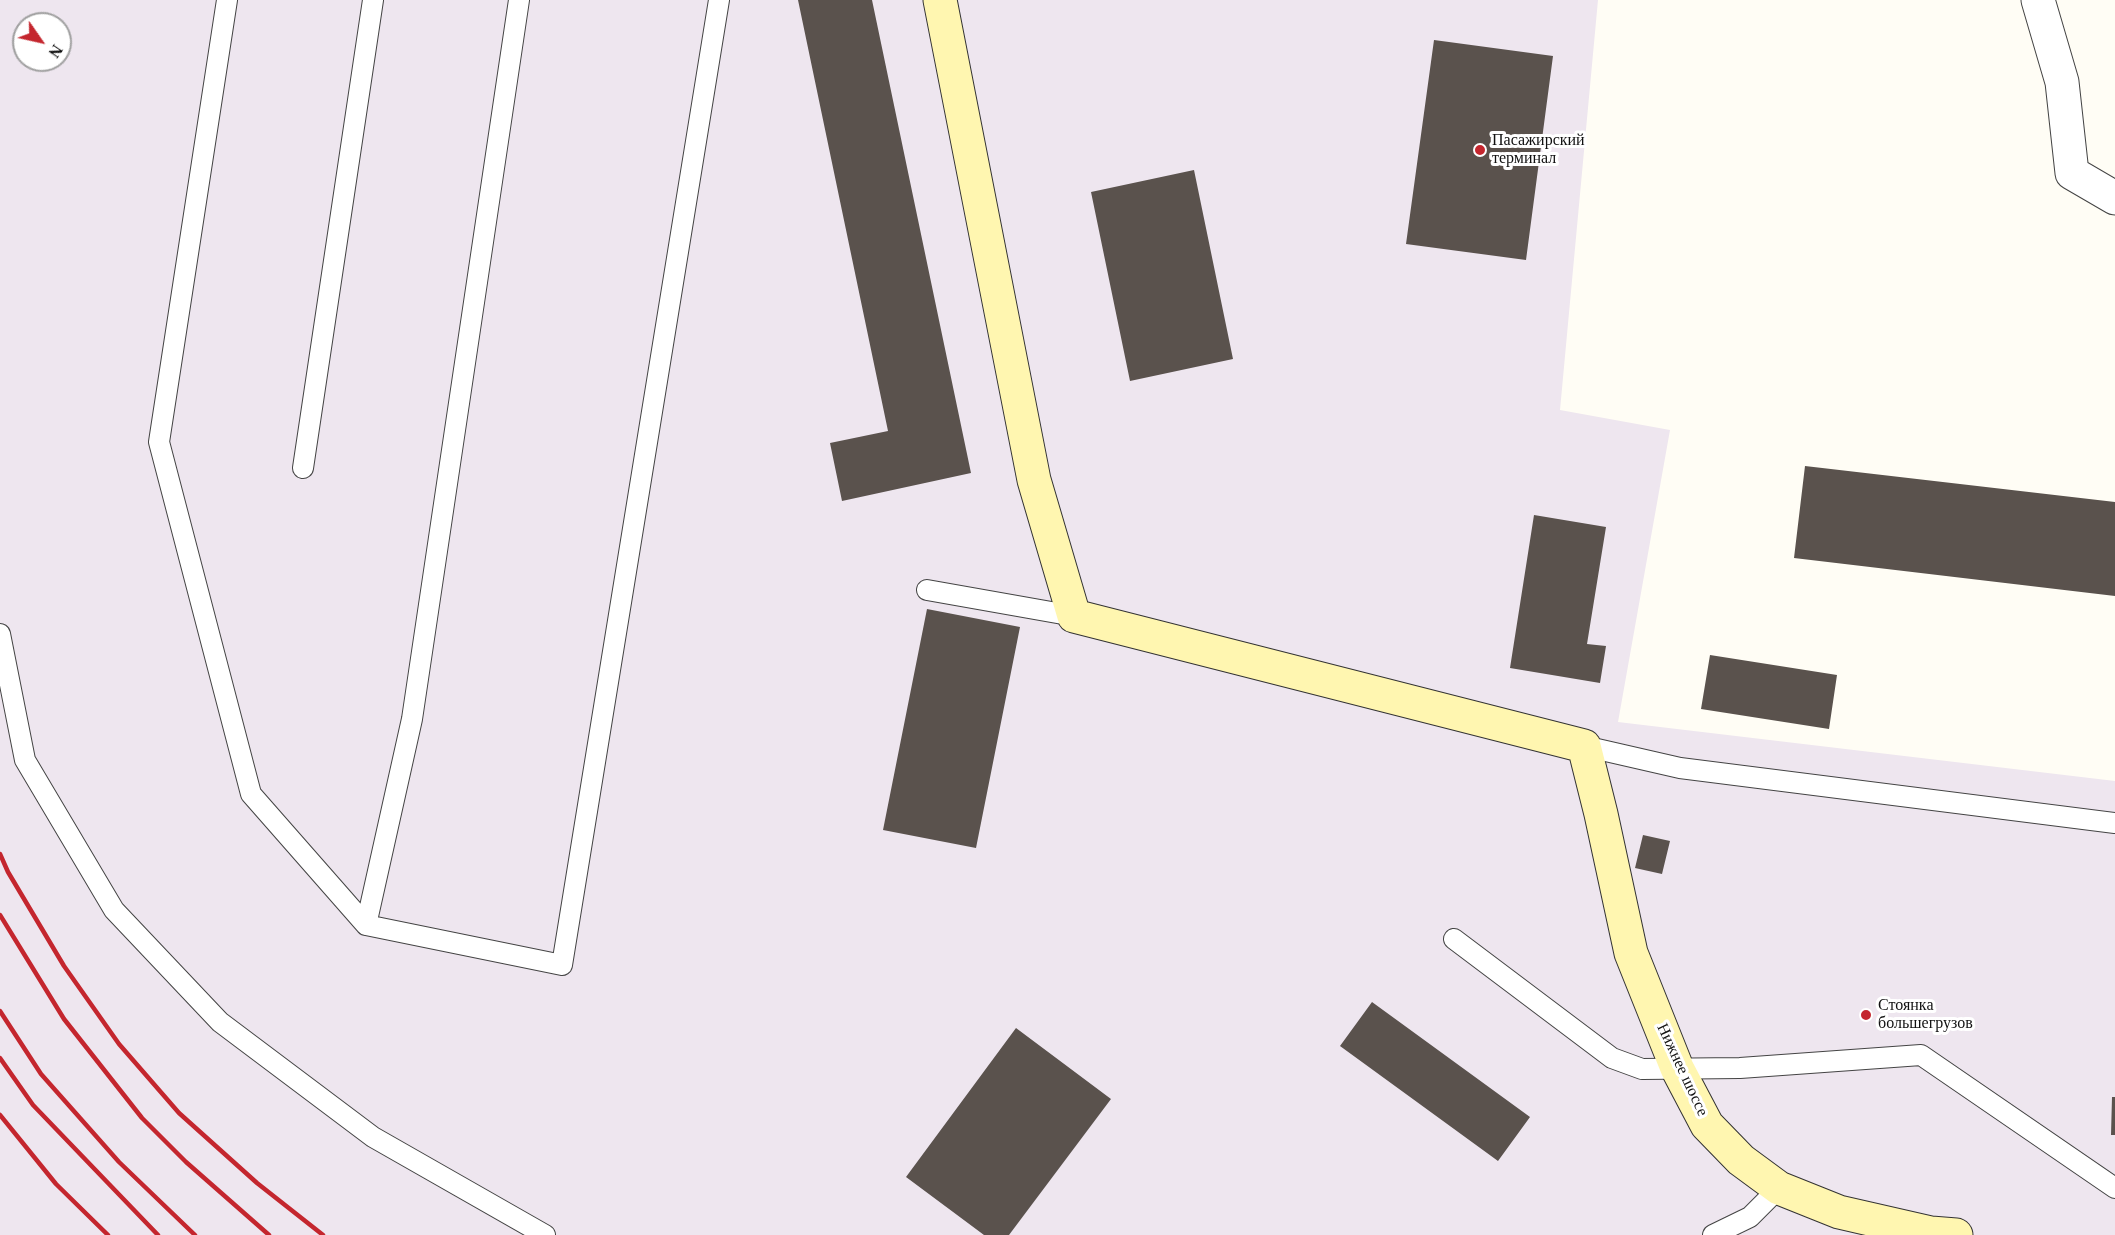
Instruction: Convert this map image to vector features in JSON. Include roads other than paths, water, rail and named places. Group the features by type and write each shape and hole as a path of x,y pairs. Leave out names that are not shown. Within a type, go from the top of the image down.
{"main road":[{"path":"940,0 1034,480 1074,616 1584,746"},
{"name":"Нижнее шоссе","path":"1584,746 1631,953 1677,1068 1707,1125 1741,1160 1779,1188 1839,1212 1931,1233 1956,1235"}],"street":[{"path":"2037,0 2062,82 2072,173 2115,198"}],"lane":[{"path":"227,0 159,442 251,794 366,925 562,965 719,0"},
{"path":"303,468 374,0"},
{"path":"366,925 412,719 519,0"},
{"path":"927,590 1074,616"},
{"path":"0,634 25,760 114,910 220,1022 373,1137 545,1235"},
{"path":"1584,746 1680,768 2115,823"},
{"path":"1454,939 1612,1058 1642,1069 1740,1068 1921,1055 2115,1188"},
{"path":"1713,1235 1750,1217 1779,1188"}],"railway":[{"path":"0,854 8,872 64,966 119,1044 179,1113 257,1183 323,1235"},
{"path":"0,915 64,1019 142,1118 186,1162 269,1235"},
{"path":"0,1011 41,1074 119,1162 195,1235"},
{"path":"0,1058 33,1105 158,1235"},
{"path":"0,1115 56,1184 108,1235"}],"place":[{"name":"Пасажирский терминал","path":"1480,150"},
{"name":"Стоянка большегрузов","path":"1866,1015"}]}
